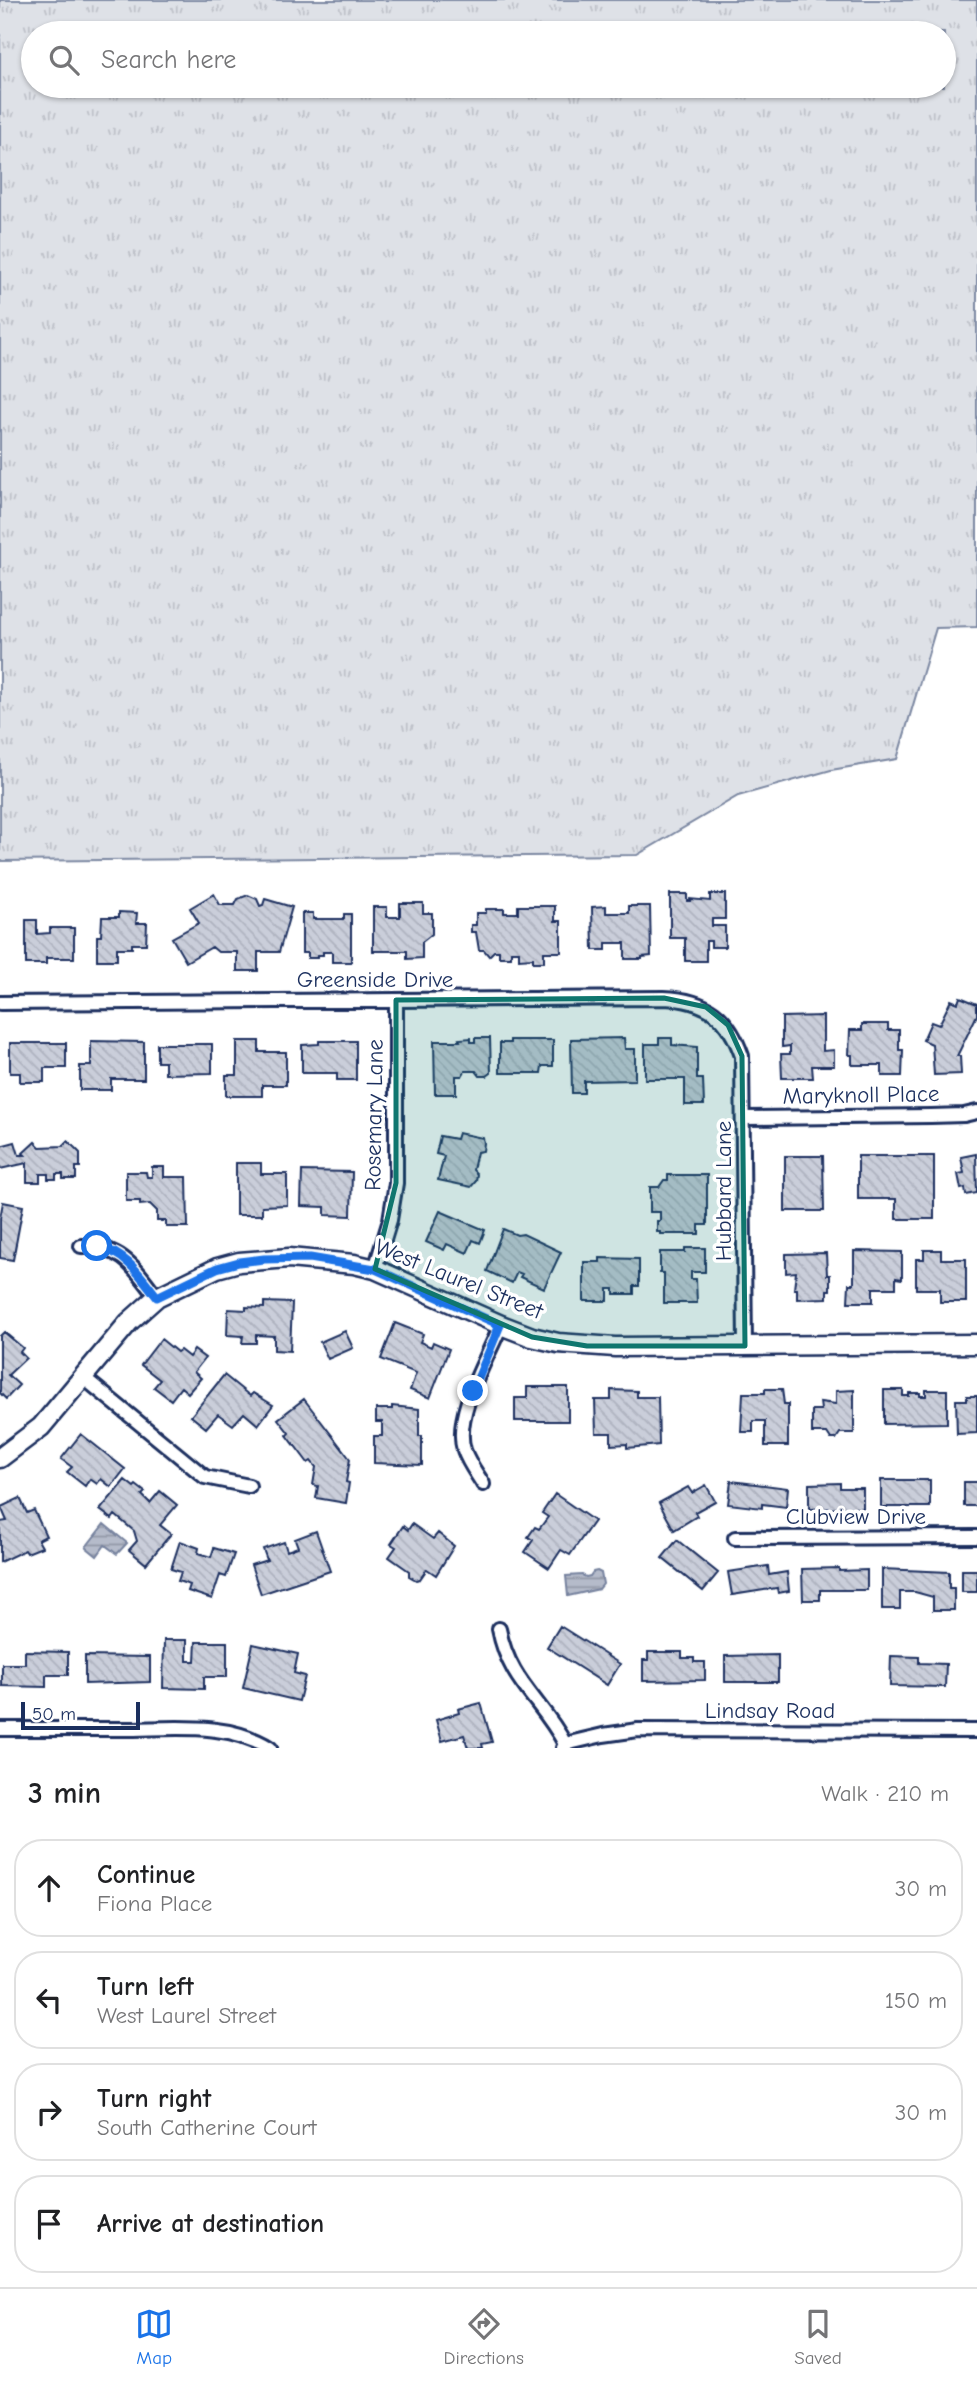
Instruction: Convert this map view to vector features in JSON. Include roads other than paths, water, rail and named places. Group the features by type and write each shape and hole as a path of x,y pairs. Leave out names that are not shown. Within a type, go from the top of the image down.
{"street":[{"name":"Greenside Drive","path":"0,1003 679,999 706,1007 728,1025 736,1038"},
{"name":"Rosemary Lane","path":"375,1269 392,1211 396,1183 396,1000"},
{"name":"Hubbard Lane","path":"736,1038 742,1056 744,1118 745,1346"},
{"name":"Maryknoll Place","path":"744,1118 931,1116 977,1112"},
{"path":"81,1246 97,1246 111,1250 126,1259 157,1297"},
{"name":"West Laurel Street","path":"0,1458 41,1427 129,1322 157,1297 217,1268 264,1259 310,1258 375,1269 500,1325 558,1343 587,1346 977,1344"},
{"path":"483,1484 464,1450 464,1413 500,1325"},
{"path":"83,1377 205,1477 249,1486"},
{"name":"Clubview Drive","path":"735,1538 977,1537"},
{"path":"499,1629 511,1667 529,1695 554,1722 564,1746"},
{"path":"0,1729 196,1728 232,1732 255,1739 270,1748"},
{"name":"Lindsay Road","path":"564,1746 603,1735 638,1730 977,1731"}],"water":[{"path":"104,1524 127,1543 117,1554 105,1545 97,1556 86,1547"},
{"path":"597,1571 601,1573 603,1584 599,1589 568,1596 566,1576 586,1577"}]}
